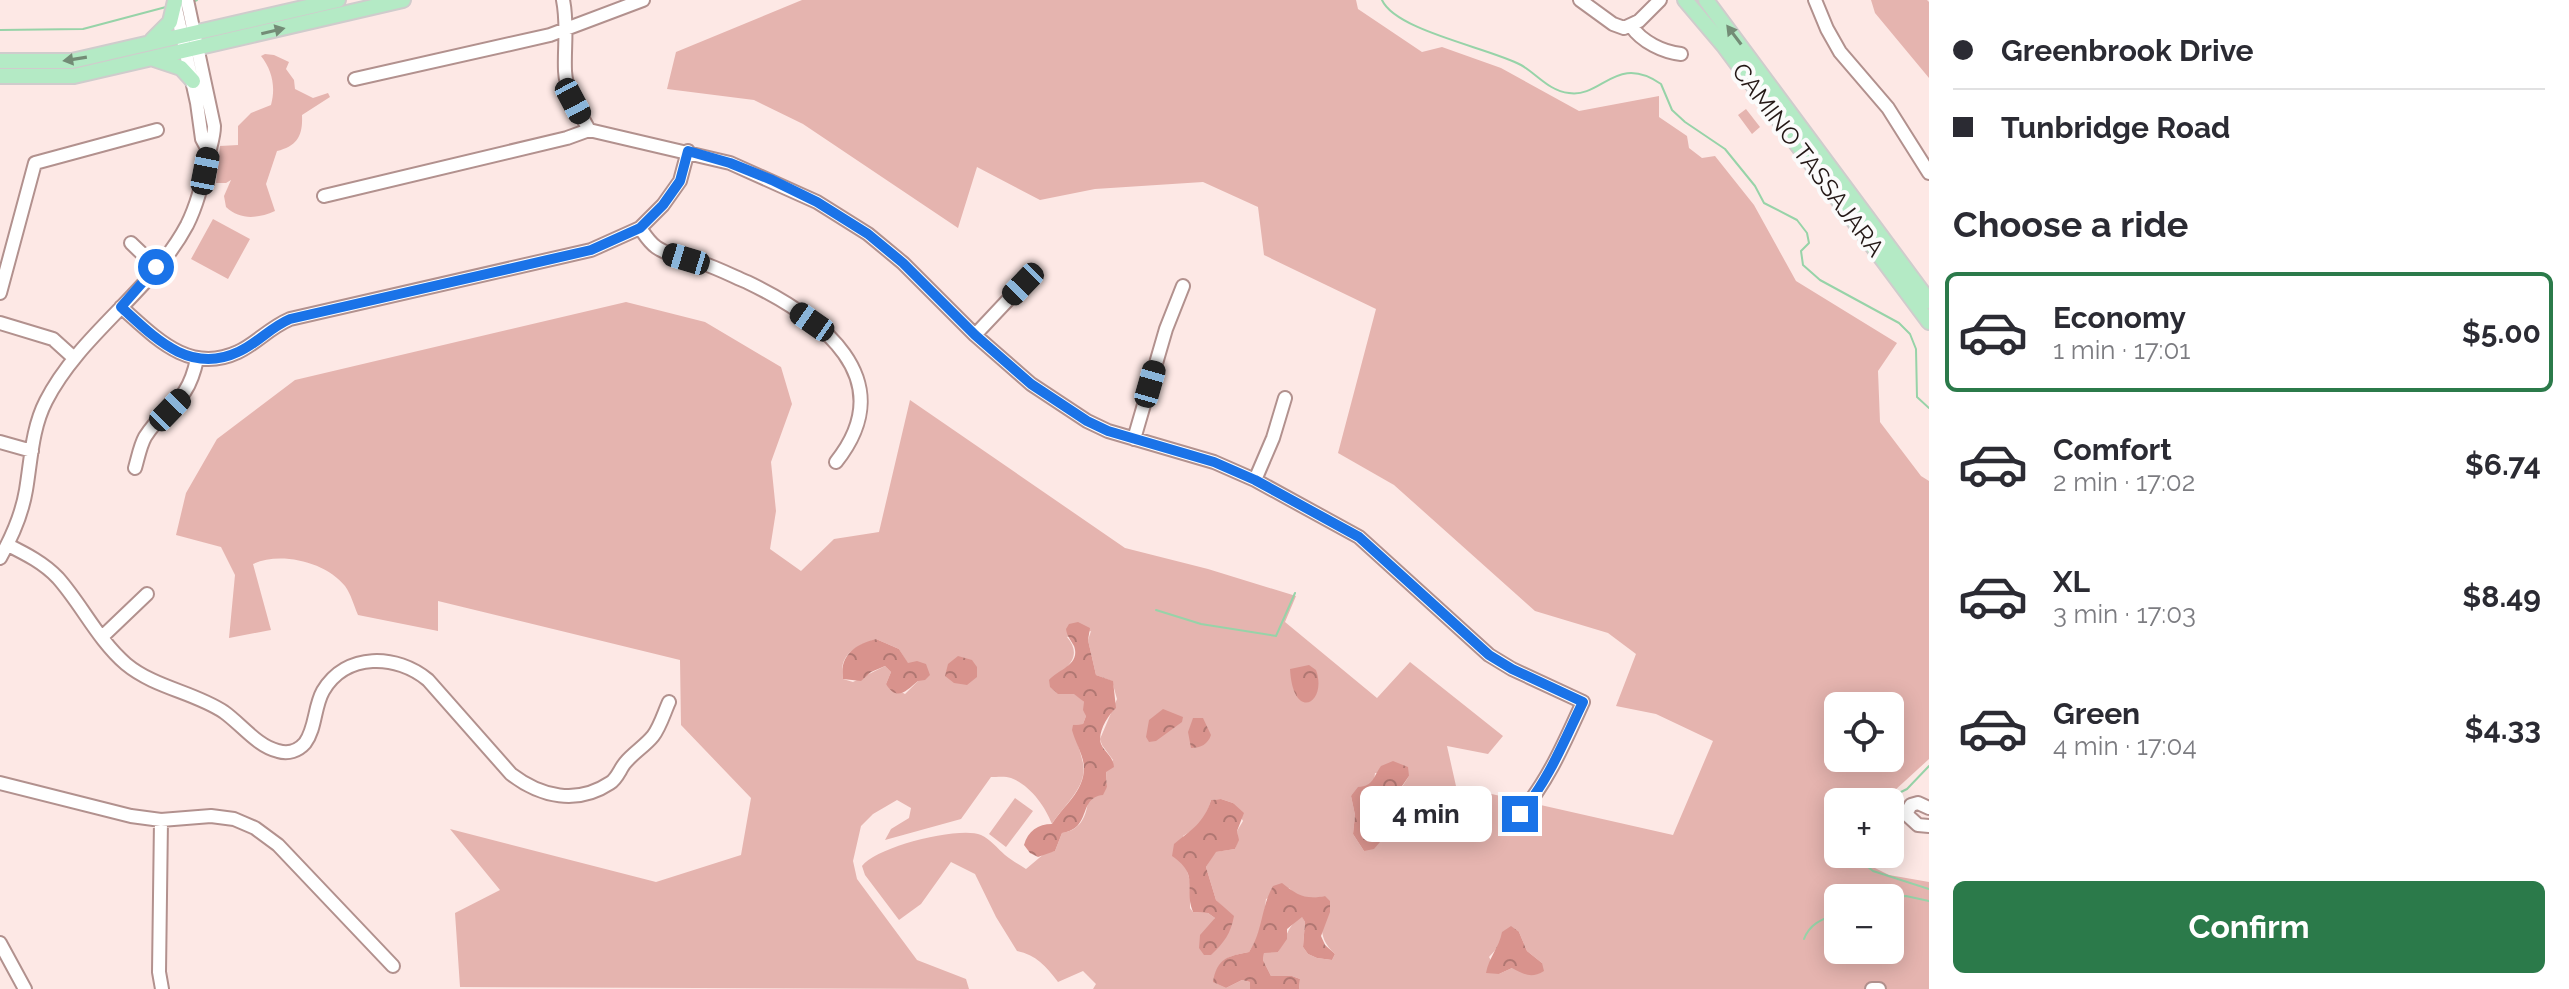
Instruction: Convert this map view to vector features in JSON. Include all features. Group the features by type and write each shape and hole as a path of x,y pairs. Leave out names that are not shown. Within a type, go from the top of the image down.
{"main road":[{"path":"149,43 170,22 179,0"},
{"path":"0,76 74,76 150,59 190,42 338,0"},
{"path":"0,61 72,61 149,43 190,42 403,0"},
{"name":"CAMINO TASSAJARA","path":"1685,0 1724,46 1929,322"},
{"name":"CAMINO TASSAJARA","path":"1706,0 1929,301"},
{"path":"150,59 181,68 193,81"}],"street":[{"path":"0,558 8,545 25,494 44,405 74,358 175,244 195,208 214,141 214,126 179,0"},
{"path":"563,0 567,86 589,130"},
{"path":"355,79 550,35 643,0"},
{"path":"1580,0 1613,24 1624,28 1631,26 1660,0"},
{"path":"1815,0 1840,52 1888,108 1929,173"},
{"path":"1631,26 1636,34 1667,52 1681,54"},
{"path":"190,42 202,139 209,152"},
{"path":"0,293 35,163 157,130"},
{"path":"324,196 567,138 589,130 730,163 817,202 868,234 1031,384 1087,421 1134,439 1214,462 1255,480 1359,537 1489,655 1583,702 1549,776 1520,814"},
{"path":"121,307 162,344 181,355 220,359 241,351 273,327 290,319 591,250 640,228 663,205 680,181 688,151"},
{"path":"640,228 653,245 666,253 750,283 796,311 828,334 845,351 857,373 860,410 850,445 836,462"},
{"path":"131,243 156,267"},
{"path":"975,335 1023,284"},
{"path":"1134,439 1166,329 1183,286"},
{"path":"0,323 53,339 74,358"},
{"path":"135,468 145,438 186,393 197,359"},
{"path":"1255,480 1273,438 1285,398"},
{"path":"0,442 32,451"},
{"path":"8,545 36,560 56,576 126,664 153,682 223,711 268,748 281,752 292,752 303,745 311,732 324,690 337,674 355,664 375,660 399,663 417,671 511,774 526,786 561,797 587,793 613,782 626,762 654,735 669,702"},
{"path":"102,637 147,594"},
{"path":"0,783 131,816 161,820 211,816 234,819 255,828 278,845 393,966"},
{"path":"1516,796 1531,802"},
{"path":"1929,808 1918,803 1911,805 1906,814 1918,825 1929,826"},
{"path":"161,820 159,972 162,989"},
{"path":"0,943 25,989"},
{"path":"1872,989 1879,989"}],"shaded area":[{"path":"802,0 1356,0 1358,9 1422,52 1442,47 1501,68 1579,111 1659,96 1659,117 1687,136 1689,148 1702,158 1715,156 1754,205 1796,281 1897,343 1878,371 1880,422 1921,476 1929,481 1929,759 1897,788 1824,788 1824,868 1875,868 1889,875 1929,882 1929,989 1299,989 1300,979 1271,976 1263,960 1264,952 1278,952 1290,928 1302,916 1305,922 1303,947 1308,954 1332,960 1335,954 1323,934 1325,896 1305,898 1289,888 1266,899 1261,927 1249,952 1229,957 1218,968 1214,982 1226,988 1242,980 1250,982 1250,989 1093,989 1096,984 1083,971 1058,982 1040,962 1017,951 975,874 951,862 921,904 899,920 865,875 862,866 870,859 918,840 970,833 981,835 1026,869 1045,853 1055,851 1062,833 1081,822 1088,801 1107,787 1106,771 1113,760 1100,739 1117,699 1112,681 1096,675 1088,640 1091,631 1067,637 1074,654 1065,669 1074,693 1084,702 1086,716 1083,724 1074,725 1084,772 1074,796 1052,824 1041,803 1018,781 1009,777 991,777 961,819 885,840 891,829 909,818 911,808 897,800 873,814 861,826 853,861 857,879 917,960 966,979 969,989 460,987 455,913 500,890 450,829 656,882 741,855 751,798 681,725 680,660 438,601 438,631 358,615 347,589 337,578 315,565 289,559 264,560 253,564 271,630 229,638 235,575 221,547 176,535 186,493 217,439 295,380 626,302 705,322 781,367 792,404 771,462 776,511 770,549 801,571 834,539 879,532 910,400 1125,548 1296,596 1285,622 1377,698 1410,662 1503,736 1488,754 1447,746 1456,786 1673,835 1713,741 1656,714 1616,706 1636,654 1608,633 1535,611 1394,485 1338,453 1376,309 1264,255 1258,207 1203,182 1095,189 1040,200 977,167 958,228 803,124 754,100 667,89 676,52","holes":["876,639 899,649 918,681 905,694 886,684 891,672 885,666 853,682 843,679 843,663 850,652","1375,773 1409,776 1402,787 1381,795 1379,802 1367,812 1377,835 1364,851 1353,834 1355,815 1351,796 1374,782","1211,800 1233,803 1243,821 1237,831 1235,849 1215,852 1206,867 1216,900 1222,906 1199,949 1215,918 1208,913 1193,912 1190,908 1190,881 1183,836 1201,821","1519,932 1527,951 1542,963 1512,968 1499,974 1489,957"]},
{"path":"1871,0 1929,2 1929,78 1875,13"},
{"path":"265,54 289,62 286,69 294,80 295,89 313,98 328,93 330,97 302,115 297,139 277,151 266,184 275,211 249,217 226,207 224,196 231,180 216,183 220,146 238,145 238,126 251,113 271,105 273,85 261,56"},
{"path":"1746,109 1760,127 1752,134 1738,115"},
{"path":"213,219 250,239 228,279 191,259"},
{"path":"1015,798 1033,811 1006,847 989,834"}],"green space":[{"path":"1078,622 1090,628 1088,640 1096,675 1113,681 1116,708 1104,724 1100,740 1114,767 1106,772 1107,787 1103,795 1090,802 1078,825 1062,833 1055,851 1038,857 1024,845 1028,836 1042,825 1052,824 1077,792 1083,777 1083,759 1072,730 1073,725 1083,724 1086,716 1084,702 1074,694 1058,694 1050,687 1049,680 1074,658 1074,646 1066,629 1069,624"},
{"path":"876,639 899,649 908,663 917,661 926,664 930,675 898,694 886,684 891,672 885,666 861,681 843,679 842,671 850,652"},
{"path":"958,656 972,660 977,667 977,677 967,685 954,683 945,676 948,664"},
{"path":"1309,665 1316,670 1317,691 1309,702 1303,702 1292,686 1290,669"},
{"path":"1163,709 1183,717 1182,722 1156,741 1149,742 1146,737 1149,720"},
{"path":"1193,718 1203,718 1211,735 1204,745 1191,748 1188,732"},
{"path":"1393,761 1408,767 1409,776 1400,789 1381,795 1379,803 1368,812 1380,842 1374,849 1364,851 1353,834 1355,815 1351,796 1358,787 1370,783 1381,766"},
{"path":"1211,800 1233,803 1244,813 1237,831 1239,840 1235,849 1216,852 1206,867 1216,900 1234,916 1223,942 1211,955 1204,955 1199,948 1200,935 1215,918 1208,913 1193,912 1189,876 1172,856 1174,844 1201,820"},
{"path":"1282,883 1302,896 1325,896 1330,901 1330,912 1321,936 1335,954 1332,960 1308,954 1303,947 1305,922 1302,917 1287,929 1287,939 1278,952 1264,953 1263,960 1271,976 1300,979 1299,989 1250,989 1250,982 1242,980 1226,988 1213,982 1221,963 1249,952 1269,894 1273,886"},
{"path":"1511,926 1519,932 1527,951 1542,963 1544,971 1531,975 1512,968 1499,974 1486,973 1502,932"}],"waterway":[{"path":"1382,0 1405,21 1521,65 1562,92 1581,93 1610,79 1632,73 1661,84 1672,110 1725,149 1755,186 1764,203 1797,220 1807,233 1809,243 1801,251 1803,265 1820,280 1899,323 1910,334 1916,349 1917,397 1929,408"},
{"path":"0,30 83,29 166,7"},
{"path":"1156,610 1201,624 1276,636 1295,593"},
{"path":"1904,790 1929,766"},
{"path":"1869,868 1929,889"},
{"path":"1904,896 1929,901"},
{"path":"1804,939 1813,925 1824,919"}],"route":[{"path":"156,267 121,307 162,344 181,355 220,359 241,351 273,327 290,319 591,250 640,228 663,205 680,181 688,151 751,171 817,202 868,234 1031,384 1087,421 1108,431 1214,462 1255,480 1359,537 1489,655 1583,702 1549,776 1520,814"}]}
